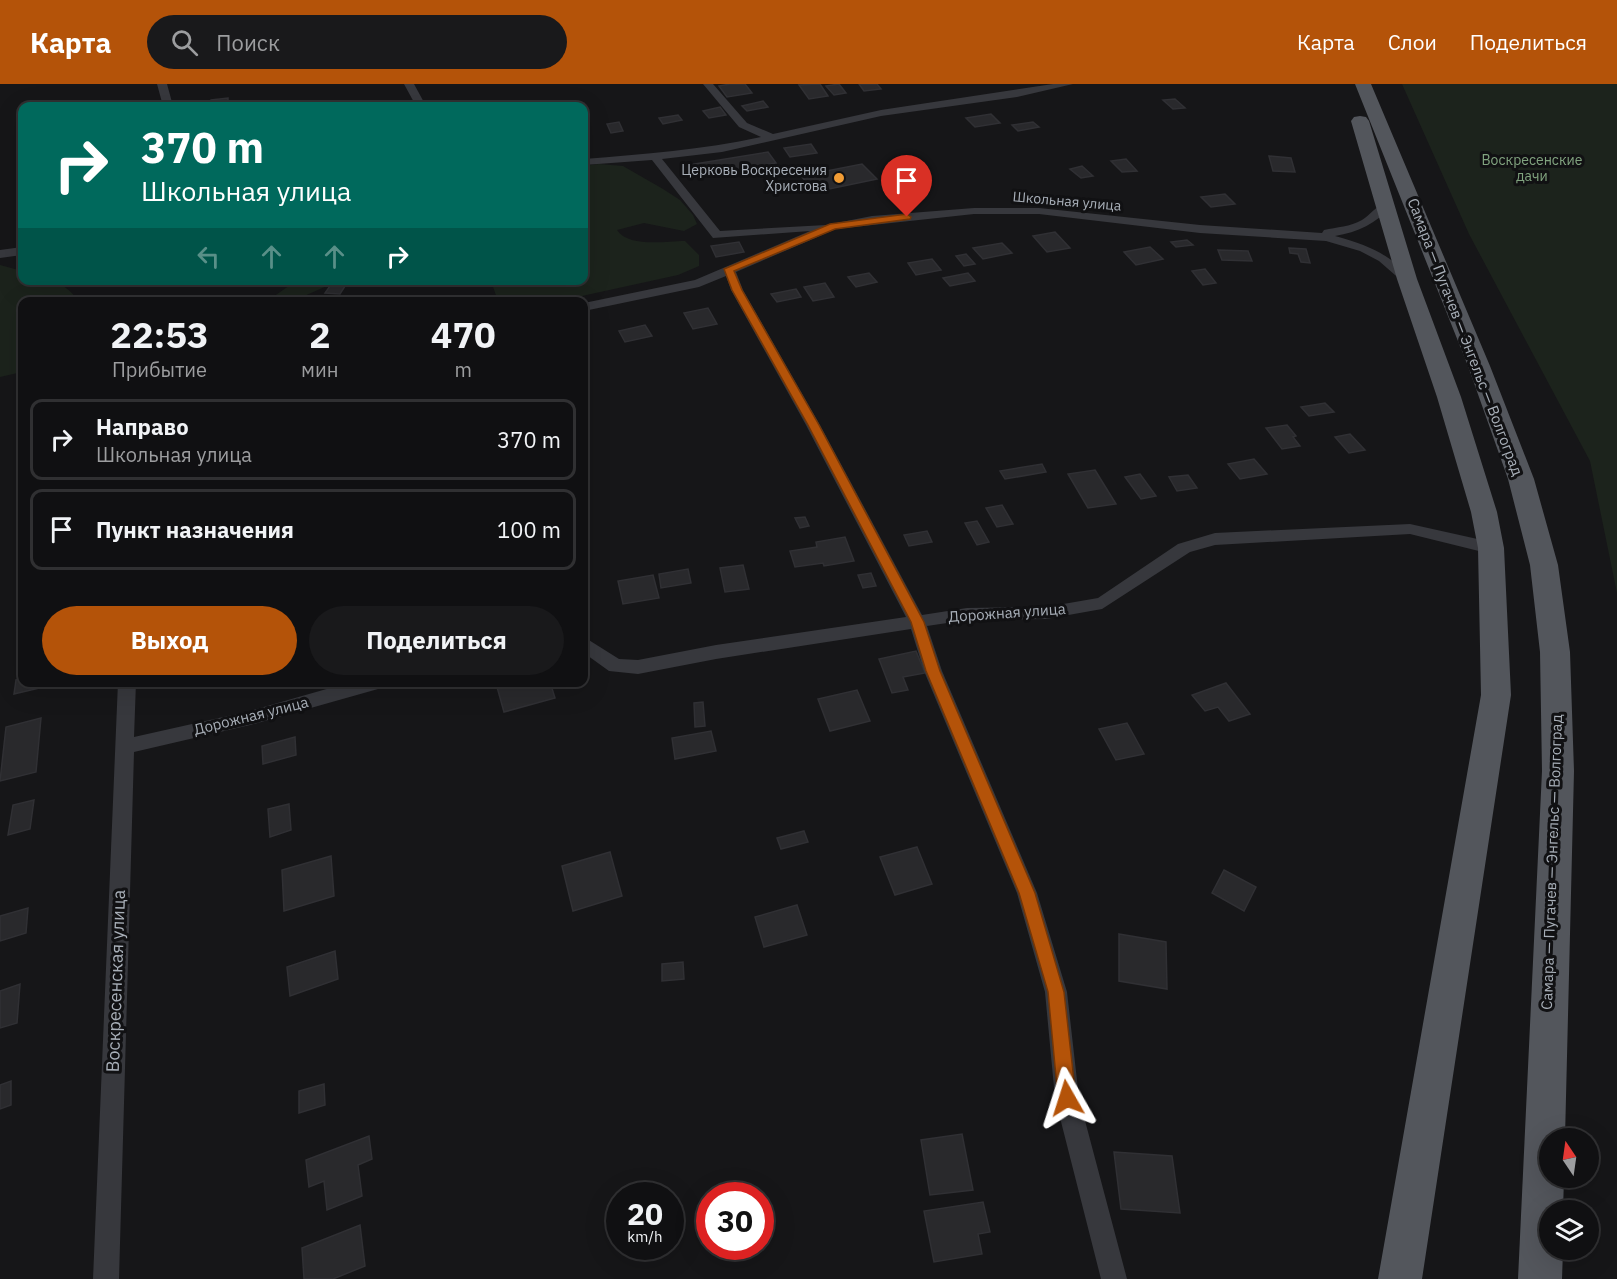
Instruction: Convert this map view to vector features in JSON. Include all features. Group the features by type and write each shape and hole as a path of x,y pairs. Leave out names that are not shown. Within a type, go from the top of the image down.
{"main road":[{"name":"Самара — Пугачев — Энгельс — Волгоград","path":"1349,84 1407,279 1485,512 1491,548 1496,695 1400,1279"},
{"name":"Самара — Пугачев — Энгельс — Волгоград","path":"1363,84 1483,376 1521,479 1544,565 1555,652 1558,771 1540,1279"}],"street":[{"path":"162,84 167,102"},
{"path":"409,84 419,102"},
{"path":"708,84 743,125 772,138"},
{"path":"588,162 722,149 881,113 1017,94 1068,84"},
{"path":"655,157 666,175 696,206 717,235 833,226"},
{"path":"1302,234 1333,232 1362,226 1374,219 1385,206"},
{"name":"Школьная улица","path":"588,306 699,283 833,226 872,220 974,211 1039,211 1200,229 1328,237 1364,248 1383,258 1407,279"},
{"path":"0,254 18,252"},
{"path":"729,269 737,290 813,425 917,622 933,671 1027,893 1056,992 1067,1098 1114,1279"},
{"name":"Дорожная улица","path":"588,647 615,666 638,667 716,652 967,614 1046,613 1102,603 1184,548 1215,539 1410,529 1491,548"},
{"name":"Воскресенская улица","path":"105,1279 127,687"},
{"name":"Дорожная улица","path":"124,747 250,718 360,687"}],"green space":[{"name":"Воскресенские дачи","path":"1402,84 1617,84 1617,593 1590,461 1469,234"},
{"path":"588,165 623,166 680,200 693,215 697,224 684,231 644,223 617,230 623,236 639,241 685,241 699,255 699,266 678,275 577,297 497,297 492,285 588,285"},
{"path":"0,265 18,270 18,285 62,285 76,297 18,297 18,373 0,377"},
{"path":"290,285 329,285 302,297 273,297"}],"building":[{"path":"745,84 752,93 727,97 719,86"},
{"path":"820,84 828,96 809,99 799,85"},
{"path":"839,84 846,93 834,95 826,86"},
{"path":"859,84 877,84 881,89 864,91"},
{"path":"228,98 228,102 211,102 211,100"},
{"path":"1175,99 1185,108 1173,109 1163,100"},
{"path":"763,101 768,107 747,111 742,106"},
{"path":"720,107 726,115 709,118 703,111"},
{"path":"991,114 1000,123 975,127 966,118"},
{"path":"678,115 682,120 663,124 659,118"},
{"path":"619,122 623,131 611,133 607,124"},
{"path":"1033,122 1039,127 1018,131 1012,125"},
{"path":"811,144 817,153 790,157 784,148"},
{"path":"768,152 776,163 696,177 688,165"},
{"path":"1269,156 1291,158 1295,172 1273,171"},
{"path":"1126,159 1137,171 1122,172 1111,161"},
{"name":"Церковь Воскресения Христова","path":"862,164 877,179 815,192 801,176"},
{"path":"1082,166 1093,176 1081,178 1070,169"},
{"path":"1225,194 1235,204 1211,207 1201,197"},
{"path":"1055,232 1070,248 1047,252 1033,236"},
{"path":"1187,240 1193,245 1176,247 1171,242"},
{"path":"739,242 744,252 716,257 711,246"},
{"path":"1002,243 1012,253 983,259 973,248"},
{"path":"1150,247 1163,259 1136,265 1124,252"},
{"path":"1289,248 1306,249 1310,263 1301,262 1298,254 1290,253"},
{"path":"1218,250 1248,251 1252,261 1222,260"},
{"path":"966,254 975,264 964,266 956,256"},
{"path":"932,259 941,270 916,275 908,263"},
{"path":"1205,269 1216,283 1203,285 1192,271"},
{"path":"869,273 877,282 856,287 848,277"},
{"path":"968,273 975,281 950,286 943,278"},
{"path":"825,283 834,297 813,301 804,287"},
{"path":"331,285 346,285 340,294 325,293"},
{"path":"796,289 801,297 777,302 771,294"},
{"path":"708,308 717,324 693,329 684,313"},
{"path":"645,325 652,336 625,342 619,331"},
{"path":"1325,403 1334,412 1309,416 1301,407"},
{"path":"1287,425 1296,436 1293,437 1300,446 1282,449 1266,428"},
{"path":"1350,434 1365,450 1349,453 1335,437"},
{"path":"1254,459 1267,474 1240,479 1228,464"},
{"path":"1042,464 1046,472 1005,479 1000,471"},
{"path":"1095,470 1116,504 1088,508 1068,474"},
{"path":"1140,474 1156,496 1141,499 1125,477"},
{"path":"1188,475 1197,488 1177,491 1169,477"},
{"path":"1002,505 1013,524 997,527 986,508"},
{"path":"805,517 809,526 800,528 795,518"},
{"path":"977,521 989,542 977,545 965,523"},
{"path":"927,531 932,542 909,546 904,535"},
{"path":"845,537 854,561 824,566 823,563 795,567 790,551 817,547 816,542"},
{"path":"743,565 749,589 725,592 720,568"},
{"path":"688,569 691,583 661,588 659,574"},
{"path":"871,573 876,586 863,588 858,575"},
{"path":"653,575 659,598 623,604 618,581"},
{"path":"916,651 925,673 903,677 908,690 892,693 879,659"},
{"path":"16,680 18,680 18,687 44,687 14,694"},
{"path":"1226,683 1250,714 1229,721 1218,707 1205,711 1192,695"},
{"path":"497,687 552,687 555,698 504,712"},
{"path":"857,690 870,721 830,731 818,699"},
{"path":"703,702 705,726 695,727 694,703"},
{"path":"41,718 36,772 0,781 6,727"},
{"path":"1127,723 1144,754 1116,760 1099,729"},
{"path":"711,731 716,751 675,759 672,738"},
{"path":"295,737 296,755 263,764 262,746"},
{"path":"34,800 30,829 8,835 13,805"},
{"path":"289,804 291,830 270,837 268,809"},
{"path":"804,831 808,842 781,849 777,838"},
{"path":"917,847 932,884 895,895 880,857"},
{"path":"610,852 622,896 573,911 562,866"},
{"path":"331,856 334,896 284,911 282,870"},
{"path":"1224,870 1256,887 1244,911 1212,893"},
{"path":"797,905 807,935 764,947 755,917"},
{"path":"28,908 26,933 0,941 0,916"},
{"path":"1119,934 1166,942 1167,989 1119,981"},
{"path":"335,951 338,979 290,996 287,967"},
{"path":"683,962 684,979 662,981 662,964"},
{"path":"20,984 17,1023 0,1028 0,991"},
{"path":"11,1081 11,1105 0,1109 0,1085"},
{"path":"324,1084 325,1105 299,1113 299,1091"},
{"path":"962,1134 973,1190 930,1195 921,1140"},
{"path":"369,1136 372,1159 358,1165 362,1196 327,1210 324,1181 309,1187 306,1160"},
{"path":"1114,1152 1172,1156 1180,1213 1121,1209"},
{"path":"983,1202 990,1232 978,1234 982,1254 934,1262 924,1211"},
{"path":"360,1225 365,1266 333,1279 304,1279 302,1248"}],"place":[{"name":"Церковь Воскресения Христова","path":"839,178"}],"route":[{"path":"907,217 833,226 729,269 737,290 813,425 917,622 933,671 1027,893 1056,992 1067,1098"}]}
